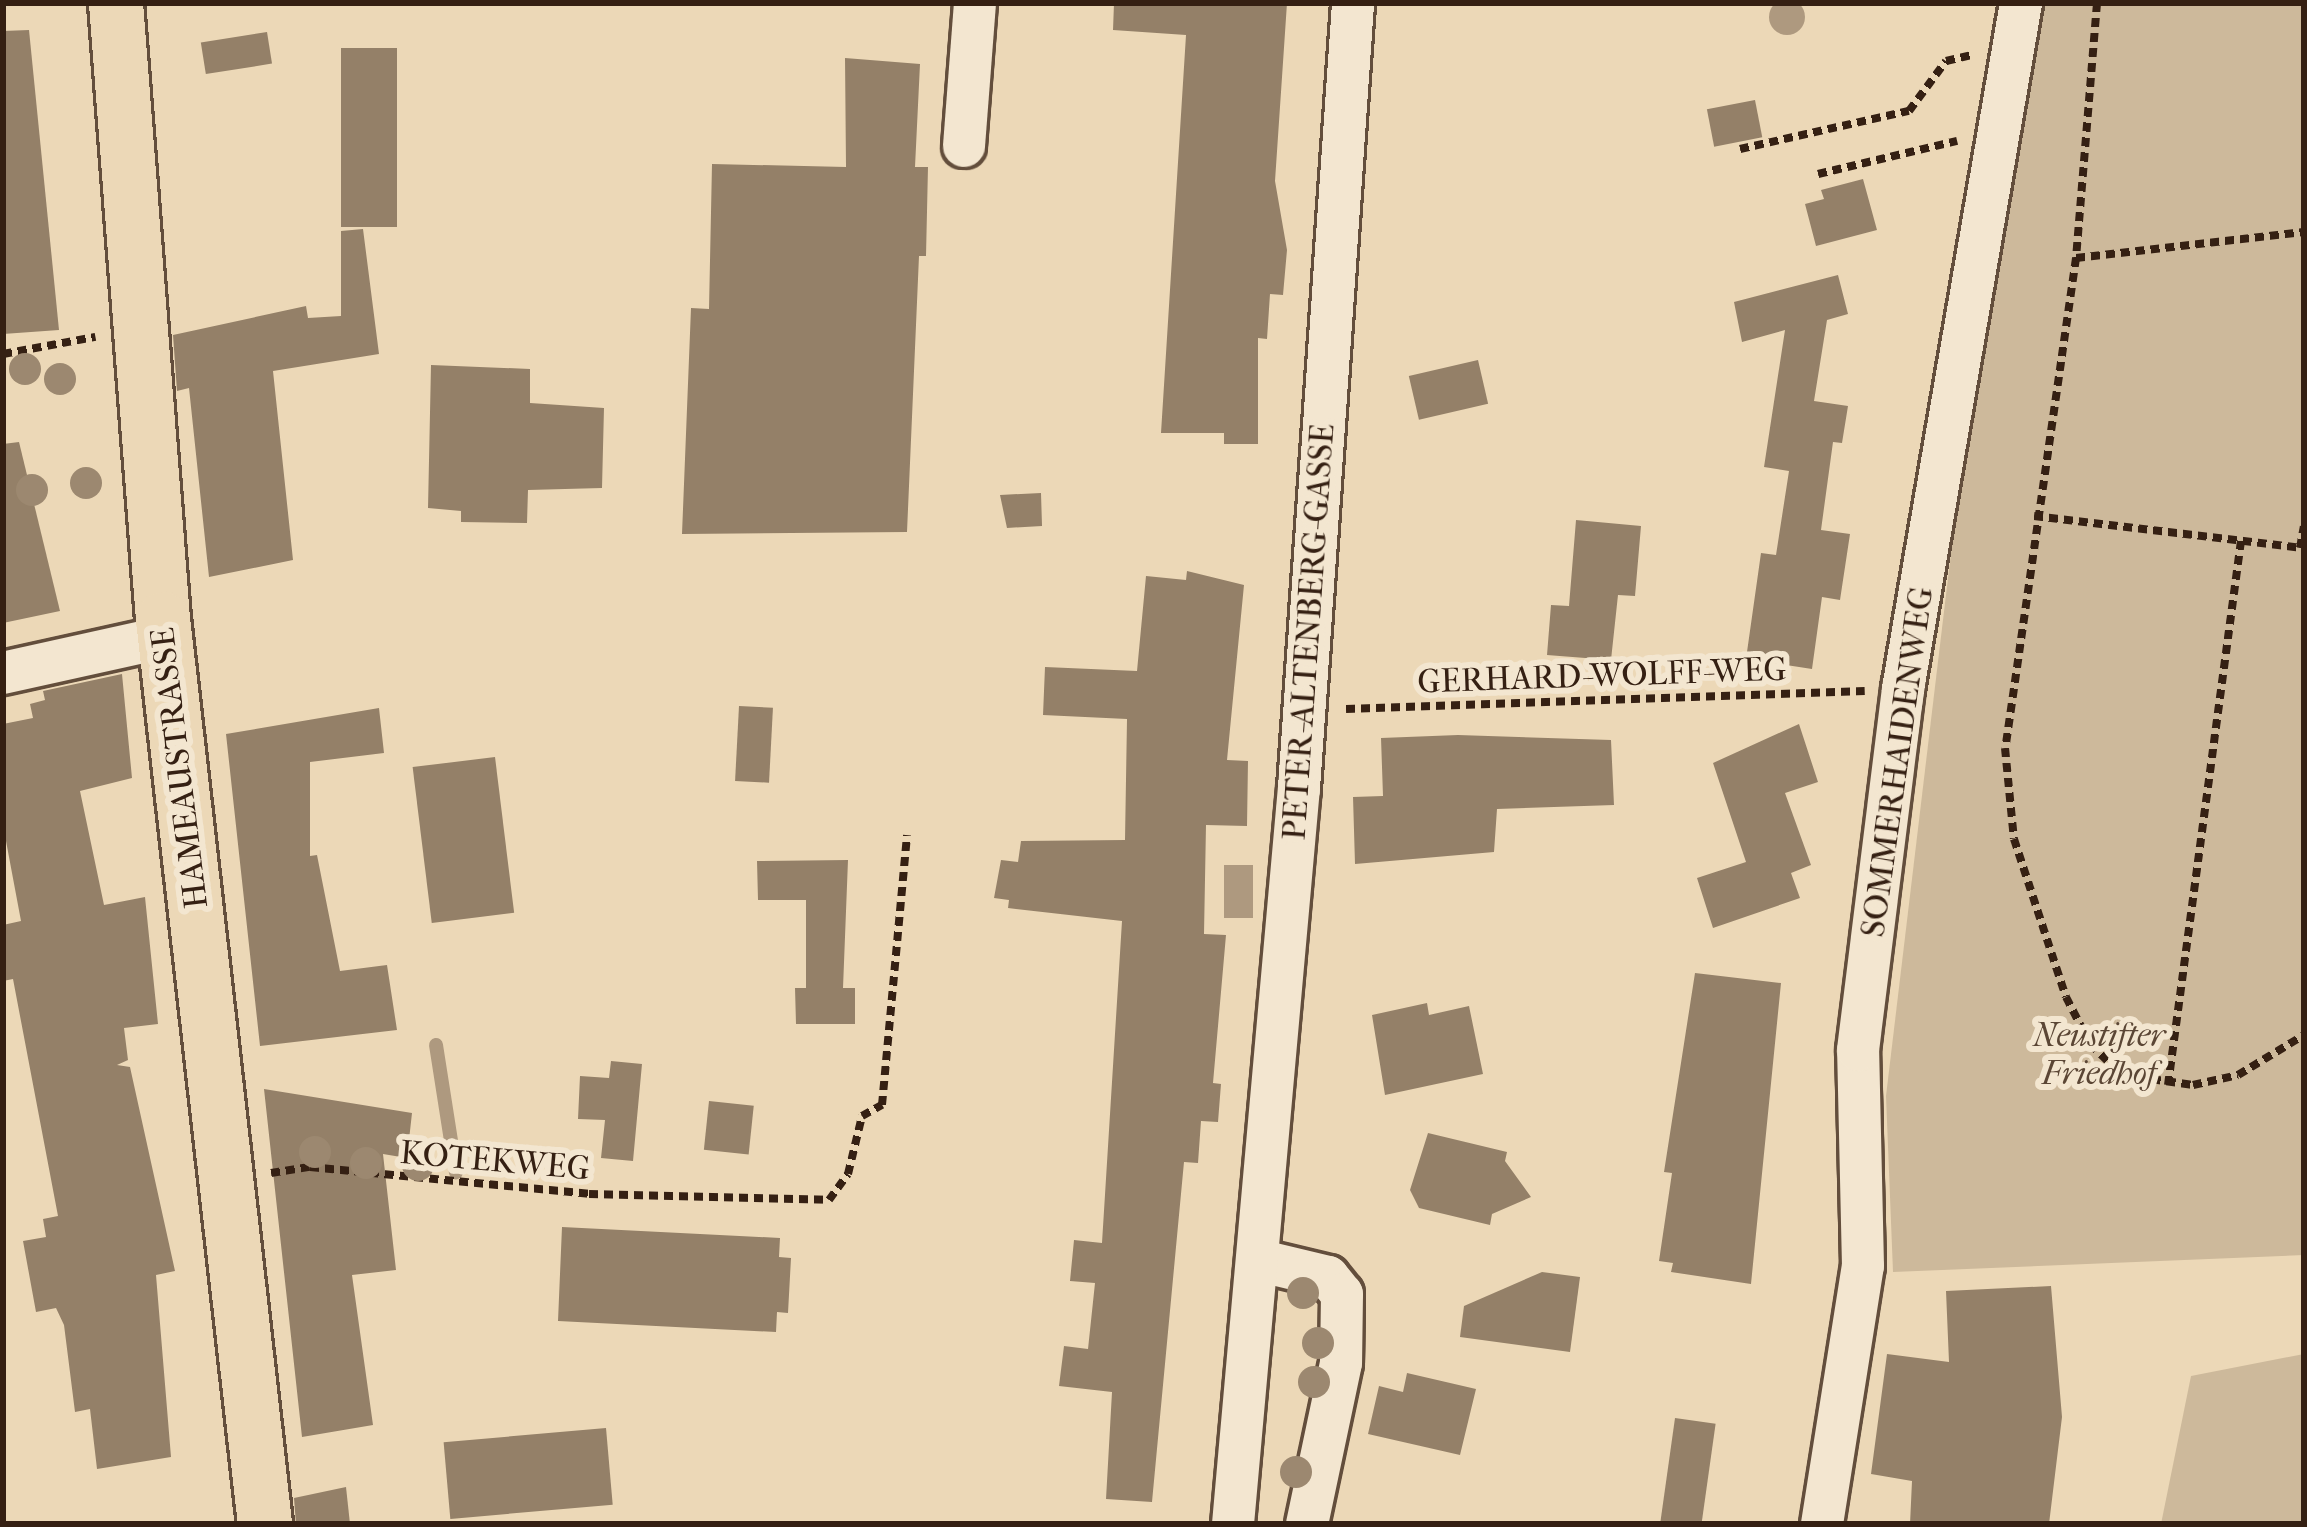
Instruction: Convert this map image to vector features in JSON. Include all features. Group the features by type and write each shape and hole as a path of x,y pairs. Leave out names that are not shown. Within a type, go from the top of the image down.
{"main road":[{"name":"HAMEAUSTRASSE","path":"116,6 165,638 265,1524"}],"street":[{"path":"964,146 975,3"},
{"name":"PETER-ALTENBERG-GASSE","path":"1233,1524 1303,711 1353,3"},
{"name":"SOMMERHAIDENWEG","path":"1822,1524 1863,1266 1858,1050 1904,689 2017,24"},
{"path":"3,673 165,638"},
{"path":"1257,1260 1328,1277 1345,1308 1342,1363 1307,1524"}],"path":[{"path":"2098,3 2075,258 2034,516 2005,748 2014,839 2050,959 2090,1044 2122,1075 2168,1085 2238,1076 2304,1035"},
{"path":"1740,148 1909,111 1946,61 2017,24"},
{"path":"1818,174 2000,131"},
{"path":"2075,258 2304,232"},
{"path":"3,354 138,334"},
{"path":"2034,516 2302,548 2304,526"},
{"path":"2168,1085 2241,541"},
{"name":"GERHARD-WOLFF-WEG","path":"1303,711 1904,689"},
{"name":"KOTEKWEG","path":"227,1174 310,1167 589,1195 829,1200 848,1174 862,1116 882,1105 907,835"}],"green space":[{"name":"Neustifter Friedhof","path":"2044,3 2304,3 2304,1255 1893,1272 1886,1096 1957,503"},
{"path":"2304,1354 2304,1524 2161,1524 2191,1376"}],"shaded area":[{"path":"1787,-1 1800,4 1805,17 1800,30 1787,35 1774,30 1769,17 1774,4"},
{"path":"1224,865 1253,865 1253,918 1224,918"}],"building":[{"path":"1114,3 1287,3 1275,181 1287,250 1283,295 1270,294 1267,339 1258,338 1258,444 1224,444 1224,433 1161,433 1186,35 1113,30"},
{"path":"29,30 59,330 3,334 3,31"},
{"path":"267,32 272,64 206,74 201,42"},
{"path":"341,48 397,48 397,227 341,227"},
{"path":"845,58 920,64 915,167 928,167 926,256 919,256 907,532 682,534 691,308 709,309 712,164 846,167"},
{"path":"1755,100 1762,137 1714,147 1707,109"},
{"path":"1863,179 1877,230 1816,246 1805,204 1824,199 1821,190"},
{"path":"363,229 379,354 273,371 293,560 209,577 189,388 177,391 173,335 306,306 308,318 341,316 341,231"},
{"path":"1838,275 1848,314 1827,320 1814,401 1848,406 1842,443 1833,442 1821,530 1850,534 1840,600 1822,597 1812,669 1746,659 1761,553 1776,555 1789,471 1764,467 1785,330 1742,342 1734,302"},
{"path":"1478,360 1488,404 1419,420 1409,376"},
{"path":"431,365 530,369 530,403 604,408 602,488 528,490 527,523 461,522 461,511 428,508"},
{"path":"19,442 60,611 3,623 3,444"},
{"path":"1041,493 1042,526 1007,528 1000,495"},
{"path":"1576,520 1641,526 1635,596 1618,595 1611,660 1547,655 1551,605 1569,606"},
{"path":"1187,571 1244,585 1227,760 1248,761 1247,826 1206,825 1204,934 1226,935 1213,1083 1221,1084 1218,1122 1201,1121 1198,1163 1184,1162 1152,1502 1106,1499 1112,1392 1059,1386 1064,1346 1088,1349 1095,1283 1070,1281 1074,1240 1102,1243 1122,921 1008,908 1009,900 994,898 1001,860 1018,862 1021,841 1125,840 1127,719 1043,715 1045,667 1137,671 1146,576 1186,580"},
{"path":"122,674 132,778 80,791 104,905 145,897 158,1024 124,1028 128,1060 117,1065 130,1067 175,1271 156,1275 171,1457 97,1469 90,1409 75,1412 64,1325 56,1308 36,1312 23,1241 46,1237 43,1219 58,1216 13,979 3,981 3,925 21,921 3,825 3,724 33,718 30,704 45,700 43,691"},
{"path":"739,706 773,708 769,783 735,781"},
{"path":"379,708 384,753 310,762 310,856 317,855 340,971 387,965 397,1030 260,1046 226,734"},
{"path":"1799,724 1818,782 1785,793 1811,865 1791,873 1800,898 1713,928 1697,878 1746,862 1713,763"},
{"path":"1458,735 1611,740 1614,805 1497,809 1494,852 1355,864 1353,797 1383,796 1381,738"},
{"path":"495,757 514,913 432,923 413,767"},
{"path":"848,860 843,988 855,988 855,1024 796,1024 795,988 806,988 806,900 758,900 757,861"},
{"path":"1695,973 1781,983 1751,1284 1671,1272 1673,1263 1659,1261 1672,1173 1664,1172"},
{"path":"1427,1003 1429,1015 1469,1006 1483,1074 1385,1095 1372,1015"},
{"path":"611,1061 642,1064 633,1161 601,1158 605,1120 578,1119 580,1076 609,1078"},
{"path":"264,1089 412,1113 407,1158 383,1154 396,1270 352,1275 373,1425 302,1437"},
{"path":"709,1101 754,1106 749,1154 704,1150"},
{"path":"1428,1133 1507,1152 1505,1161 1531,1197 1492,1214 1490,1225 1419,1208 1410,1190"},
{"path":"562,1227 780,1238 779,1257 791,1258 788,1313 777,1312 776,1332 558,1321"},
{"path":"1542,1272 1580,1277 1570,1352 1460,1337 1464,1306"},
{"path":"2051,1286 2062,1417 2049,1524 1910,1524 1912,1481 1871,1474 1887,1354 1949,1362 1946,1291"},
{"path":"1407,1373 1476,1389 1460,1455 1368,1434 1379,1386 1403,1392"},
{"path":"1675,1418 1716,1424 1702,1524 1660,1524"},
{"path":"606,1428 613,1505 450,1519 444,1442"},
{"path":"346,1487 350,1524 296,1524 294,1498"}],"waterway":[{"path":"436,1045 456,1172"}]}
